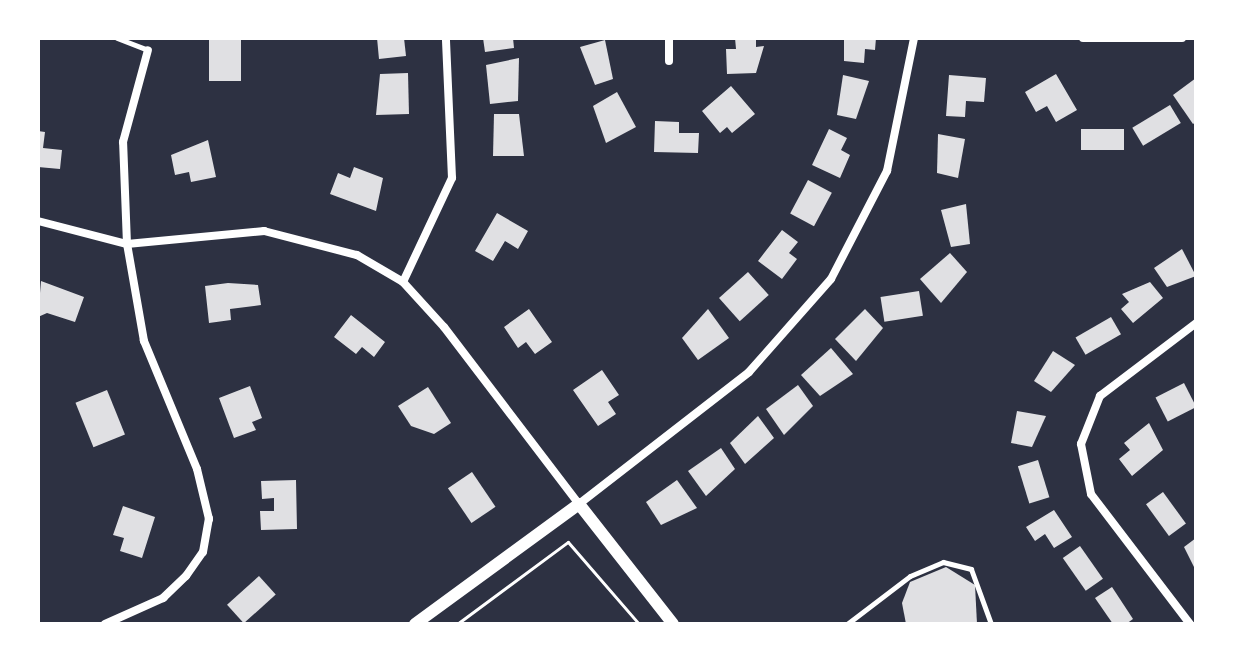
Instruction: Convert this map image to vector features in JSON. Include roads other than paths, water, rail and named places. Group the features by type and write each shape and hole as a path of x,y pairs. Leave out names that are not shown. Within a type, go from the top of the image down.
{"street":[{"path":"403,282 452,178 446,38"},
{"path":"669,38 669,61"},
{"path":"415,624 579,504 749,372 831,279 887,171 914,38"},
{"path":"1083,38 1182,38"},
{"path":"105,624 163,598 186,576 203,552 209,519 197,469 144,341 127,244 123,142 148,50"},
{"path":"38,221 127,244 264,231 357,255 403,282 673,624"},
{"path":"1190,624 1091,494 1081,444 1100,396 1196,323"}],"lane":[{"path":"117,38 148,50"},
{"path":"847,624 910,576 943,562 971,569 991,624"}]}
